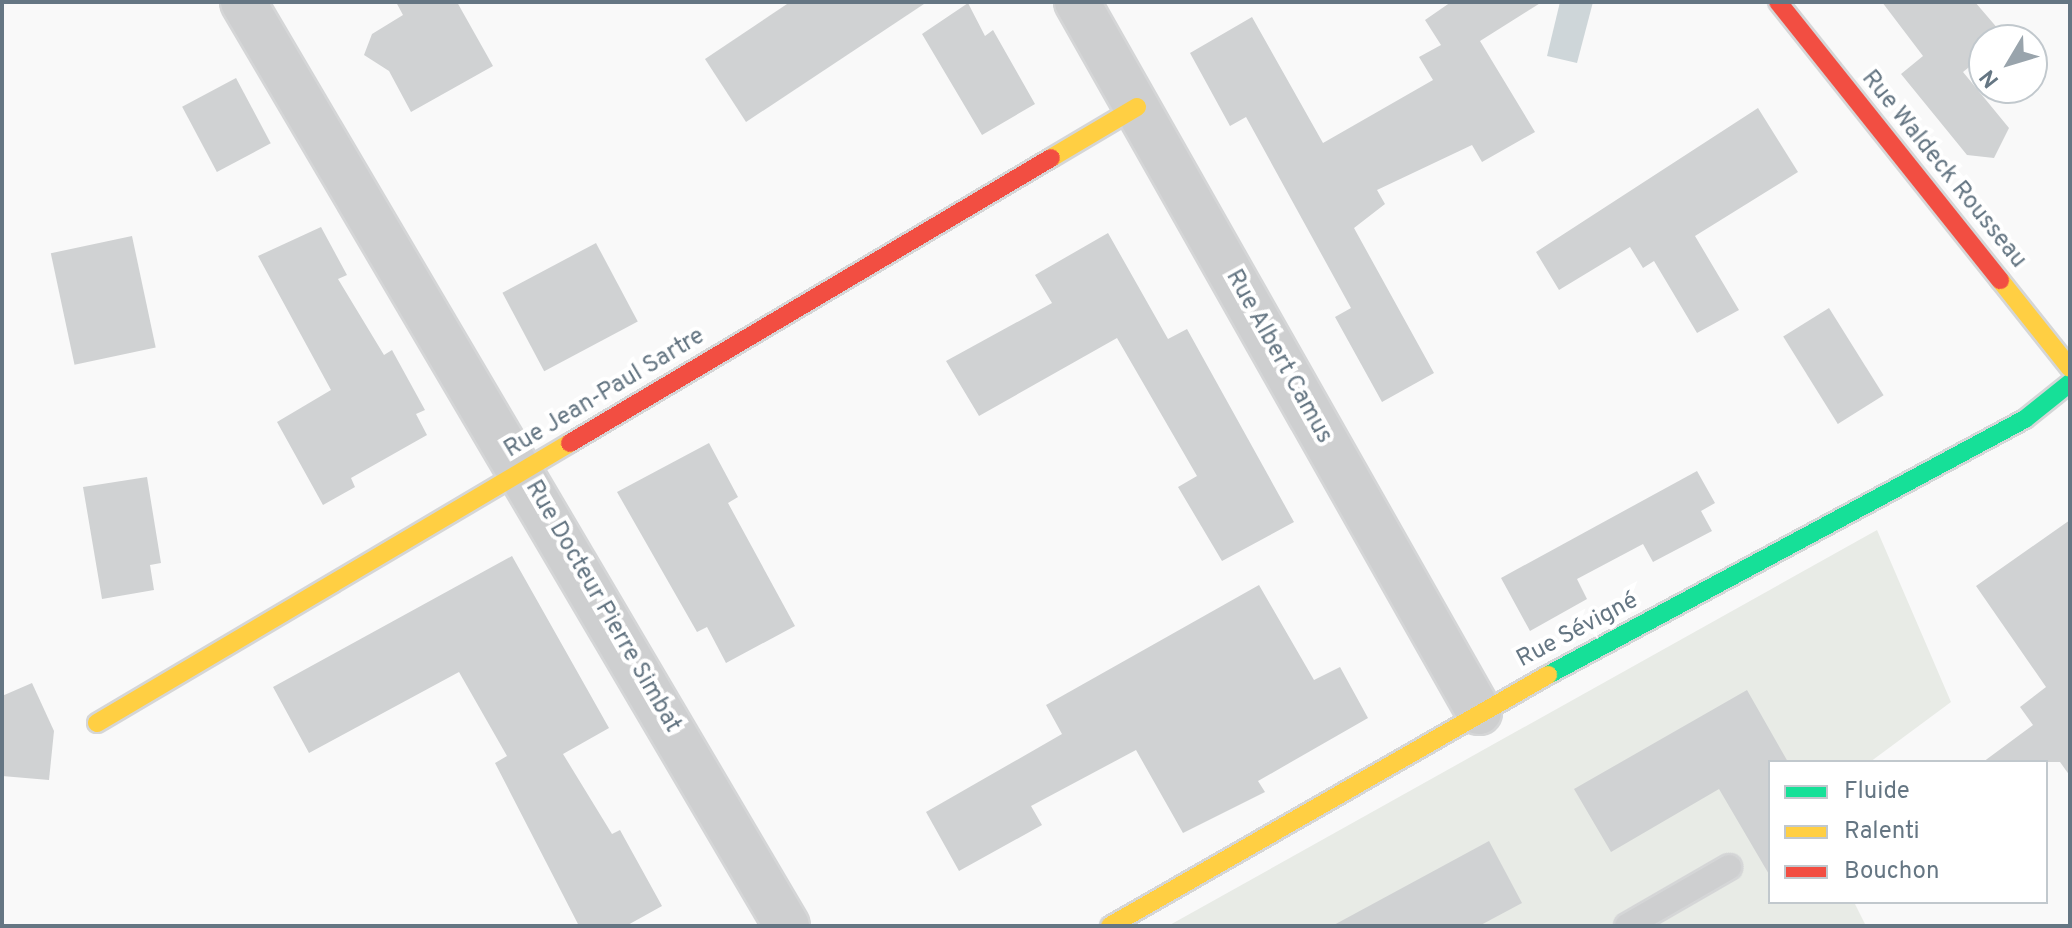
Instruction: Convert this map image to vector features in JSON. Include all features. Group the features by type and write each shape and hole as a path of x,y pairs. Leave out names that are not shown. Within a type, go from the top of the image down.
{"street":[{"name":"Rue Docteur Pierre Simbat","path":"243,2 523,471 787,926"},
{"name":"Rue Albert Camus","path":"1077,2 1479,712"},
{"name":"Rue Waldeck Rousseau","path":"1778,2 2070,368"},
{"name":"Rue Jean-Paul Sartre","path":"97,723 1137,107"},
{"name":"Rue Sévigné","path":"1110,926 1137,919 1479,712 2025,419 2070,383"}],"lane":[{"path":"1627,926 1729,867"}],"shaded area":[{"path":"1560,2 1593,2 1577,63 1547,56"},
{"path":"1877,530 1951,702 1873,760 1768,760 1768,904 1855,904 1866,926 1168,926"}],"building":[{"path":"396,2 457,2 493,66 411,112 389,71 364,55 372,34 403,15"},
{"path":"790,2 927,2 746,122 705,59"},
{"path":"1451,2 1542,2 1480,41 1535,132 1482,162 1472,145 1377,190 1385,204 1354,228 1434,373 1382,402 1335,317 1351,308 1246,117 1230,126 1190,53 1252,17 1323,143 1433,80 1419,57 1441,45 1425,20"},
{"path":"1882,2 1975,2 1994,24 1968,24 1968,68 1963,72 1968,78 1968,104 1989,104 2009,128 1994,158 1967,155 1901,74 1923,56"},
{"path":"968,3 985,36 993,30 1035,104 982,135 922,34"},
{"path":"236,78 271,143 217,172 182,107"},
{"path":"1758,108 1798,172 1695,236 1739,310 1697,333 1654,261 1643,268 1630,247 1559,290 1536,252"},
{"path":"321,227 347,275 338,279 384,355 392,350 425,410 416,414 427,435 351,478 355,487 323,505 277,422 331,390 258,256"},
{"path":"1108,233 1168,339 1187,329 1294,522 1222,561 1178,487 1197,476 1117,338 979,416 946,361 1052,303 1035,275"},
{"path":"132,236 156,348 75,365 51,253"},
{"path":"596,243 638,322 544,371 502,293"},
{"path":"1829,308 1884,395 1838,424 1783,337"},
{"path":"709,443 738,497 728,503 795,626 726,663 707,627 697,632 617,492"},
{"path":"1697,471 1715,503 1701,511 1712,531 1653,562 1643,544 1577,579 1587,599 1530,631 1501,578"},
{"path":"147,477 161,563 150,565 154,590 102,599 83,487"},
{"path":"2070,520 2070,776 2060,762 1986,760 2033,725 2020,707 2046,687 1976,586"},
{"path":"512,556 609,728 563,754 612,834 620,830 662,906 626,926 579,926 495,763 507,756 459,672 309,753 273,687"},
{"path":"1259,585 1314,680 1340,667 1368,718 1258,781 1265,792 1183,833 1136,750 1031,806 1042,825 959,871 926,812 1062,734 1046,705"},
{"path":"32,683 54,731 49,780 2,776 2,696"},
{"path":"1747,690 1787,760 1768,760 1768,873 1719,789 1611,852 1574,789"},
{"path":"1489,841 1522,903 1479,926 1332,926"}],"traffic: fast":[{"path":"1548,675 2025,419 2070,383"}],"traffic: slow":[{"path":"1051,158 1137,107"},
{"path":"2000,280 2070,368"},
{"path":"97,723 570,443"},
{"path":"1110,926 1548,675"}],"traffic: jam":[{"path":"1778,2 2000,280"},
{"path":"570,443 1051,158"}]}
